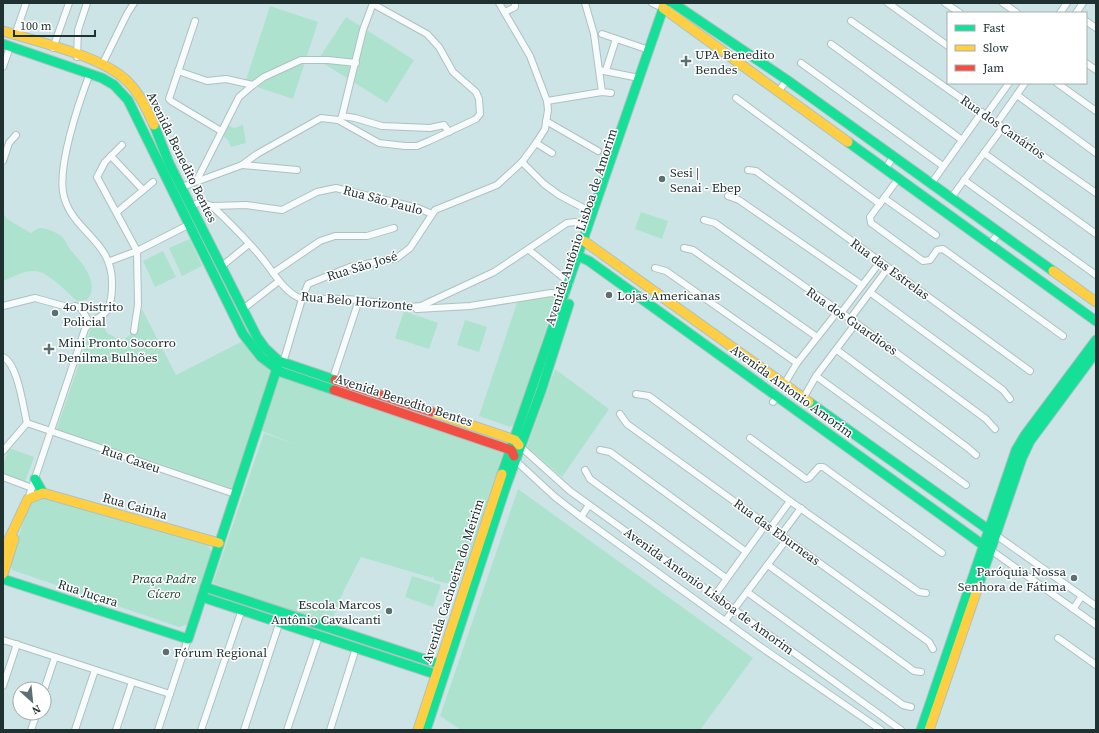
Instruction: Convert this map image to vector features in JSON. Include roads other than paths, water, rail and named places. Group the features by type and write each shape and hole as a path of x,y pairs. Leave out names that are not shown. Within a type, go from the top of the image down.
{"street":[{"path":"15,35 26,3"},
{"path":"54,48 69,3"},
{"path":"77,57 78,25 87,3"},
{"path":"102,65 134,3"},
{"path":"373,3 427,34 433,39 453,72 476,92 479,99 480,114 476,119 417,146 379,143 340,118 356,63 362,30 373,3"},
{"name":"Rua São Paulo","path":"212,206 246,205 282,210 326,189 336,188 418,208 432,214 441,206 497,185 522,162 545,129 547,101 535,67 499,3"},
{"path":"505,12 515,6 515,3"},
{"path":"585,3 603,70 602,92"},
{"path":"652,3 669,5 788,80 1096,302"},
{"path":"888,3 947,45"},
{"path":"945,3 958,12"},
{"path":"1003,3 1016,12"},
{"path":"1077,12 1083,3"},
{"path":"669,5 778,92 989,246 1096,321"},
{"name":"Avenida Antônio Lisboa de Amorim","path":"587,242 588,229 593,213 639,78 649,50 669,5"},
{"name":"Avenida Antônio Lisboa de Amorim","path":"516,460 518,444 566,294 587,242 669,5"},
{"path":"195,21 169,98 222,131"},
{"name":"Rua dos Canários","path":"851,21 997,122 1096,193"},
{"path":"1087,22 1096,28"},
{"name":"Avenida Benedito Bentes","path":"3,31 102,65 115,71 128,81 136,93 162,144 165,165 182,187 257,337 280,365 333,378 518,444"},
{"path":"602,34 649,50"},
{"path":"603,70 616,39"},
{"path":"34,55 37,43"},
{"path":"831,44 962,140"},
{"path":"3,67 7,45"},
{"name":"Avenida Benedito Bentes","path":"7,45 90,73 114,85 128,100 165,165 190,224 245,337 261,357 511,450"},
{"path":"197,180 239,97 253,85 264,77 301,60 328,60 356,63"},
{"path":"801,63 943,166"},
{"path":"1087,64 1096,70"},
{"path":"603,70 639,78"},
{"path":"178,71 208,81 226,79 253,85"},
{"path":"3,552 19,520 34,483 85,329 89,322 103,315 108,310 112,289 113,277 110,261 70,211 64,198 62,183 62,167 83,91 90,73"},
{"path":"778,92 788,80"},
{"path":"997,122 1024,84"},
{"path":"1057,84 1096,111"},
{"path":"931,184 962,140 1008,85"},
{"path":"547,101 602,92 611,93"},
{"path":"1017,95 1096,153"},
{"path":"736,98 880,204"},
{"path":"182,187 197,180 242,165 256,154 296,133 316,120 326,118 355,118 382,126 430,128 444,125 449,132"},
{"path":"546,121 598,151"},
{"path":"951,198 1003,127"},
{"path":"3,161 9,143 16,136"},
{"path":"536,143 552,153"},
{"path":"122,145 99,171 97,177 101,187 117,212 137,251 138,305 134,331"},
{"path":"984,153 1096,234"},
{"path":"111,156 143,190"},
{"path":"885,169 894,156"},
{"path":"522,162 544,184 559,196 593,213"},
{"path":"242,165 297,170"},
{"name":"Rua das Estrelas","path":"748,170 756,171 1030,371"},
{"path":"898,179 870,217 870,221 923,260 930,260 937,250 943,249 1063,336"},
{"path":"964,180 1096,275"},
{"path":"117,212 153,182"},
{"path":"728,196 739,200 862,285"},
{"path":"884,198 936,235"},
{"path":"191,206 201,202 212,206"},
{"name":"Rua Belo Horizonte","path":"212,206 249,244 279,281 297,297 302,299 359,300 390,306 421,306 475,281 494,272 570,222 575,222 588,229"},
{"name":"Rua São José","path":"280,365 308,284 350,267 397,258 410,248 432,214"},
{"name":"Rua dos Guardioes","path":"704,220 715,223 853,321 986,419 995,430"},
{"path":"110,261 137,251 190,224"},
{"path":"273,273 320,241 335,236 367,236 394,228"},
{"path":"989,246 1000,232"},
{"name":"Avenida Antonio Amorim","path":"587,242 992,533"},
{"path":"222,266 249,244"},
{"path":"684,248 693,250 817,338"},
{"path":"528,250 570,283"},
{"name":"Avenida Antônio Lisboa de Amorim","path":"518,444 541,391 581,258"},
{"name":"Avenida Antonio Amorim","path":"581,258 632,292 737,368 775,399 842,444 987,548"},
{"name":"Avenida Antonio Amorim","path":"785,383 797,363 880,262"},
{"path":"655,268 666,271 797,363"},
{"name":"Avenida Antonio Amorim","path":"804,397 816,376 837,350 853,321 888,268"},
{"path":"243,309 279,281"},
{"path":"632,292 641,281"},
{"path":"410,307 421,309 470,306 552,293 566,294"},
{"path":"871,293 1002,390 1010,399"},
{"path":"3,306 35,298 72,308 75,306 82,308 89,322"},
{"path":"333,378 359,300"},
{"path":"929,730 992,533 1016,450 1025,435 1096,340"},
{"path":"837,350 968,448 976,456"},
{"path":"992,533 1030,441 1096,352"},
{"path":"737,368 746,356"},
{"path":"3,357 10,362 15,375 27,423 3,451"},
{"path":"158,730 219,543 280,365"},
{"path":"816,376 966,485"},
{"path":"636,394 649,396 790,501 919,592 926,593"},
{"name":"Rua das Eburneas","path":"620,414 627,424 929,642 933,649"},
{"name":"Rua Caxeu","path":"27,423 236,494"},
{"path":"842,444 851,432"},
{"path":"750,438 806,479 809,478 821,466 942,553"},
{"name":"Avenida Cachoeira do Meirim","path":"443,666 479,542 511,450 518,444"},
{"name":"Avenida Antonio Lisboa de Amorim","path":"518,444 552,477 901,730"},
{"path":"511,450 516,460"},
{"path":"600,450 610,452 745,551"},
{"name":"Avenida Cachoeira do Meirim","path":"418,730 443,666 516,460"},
{"name":"Avenida Antonio Lisboa de Amorim","path":"516,460 555,497 581,517 725,621 881,730"},
{"path":"585,470 590,479 726,578"},
{"path":"3,477 34,483 43,493 28,499"},
{"name":"Rua Cainha","path":"43,493 219,543"},
{"path":"715,595 745,551 790,501"},
{"path":"581,517 589,504"},
{"path":"781,535 801,508"},
{"path":"3,574 6,570 19,520"},
{"path":"992,533 1096,606"},
{"path":"725,621 787,539"},
{"path":"987,548 1096,625"},
{"path":"921,730 987,548"},
{"path":"768,565 914,671 921,672"},
{"name":"Rua Juçara","path":"3,580 188,639"},
{"path":"205,587 443,666"},
{"path":"747,592 903,705 911,707"},
{"path":"1073,609 1082,596"},
{"path":"202,597 241,612 439,676"},
{"path":"201,730 241,612"},
{"path":"298,630 301,620"},
{"path":"244,730 279,624"},
{"path":"288,730 319,636"},
{"path":"1058,638 1096,665"},
{"path":"3,640 170,694"},
{"path":"3,686 17,644"},
{"path":"330,730 356,648"},
{"path":"47,681 55,657"},
{"path":"75,730 95,670"},
{"name":"Avenida Cachoeira do Meirim","path":"426,730 439,676"},
{"path":"116,730 132,682"}],"place":[{"name":"UPA Benedito Bendes","path":"686,61"},
{"name":"Sesi | Senai - Ebep","path":"662,179"},
{"name":"Lojas Americanas","path":"609,295"},
{"name":"4o Distrito Policial","path":"55,313"},
{"name":"Mini Pronto Socorro Denilma Bulhões","path":"49,349"},
{"name":"Paróquia Nossa Senhora de Fátima","path":"1074,578"},
{"name":"Escola Marcos Antônio Cavalcanti","path":"389,611"},
{"name":"Fórum Regional","path":"166,652"}],"park label":[{"name":"Praça Padre Cícero","path":"164,586"}]}
